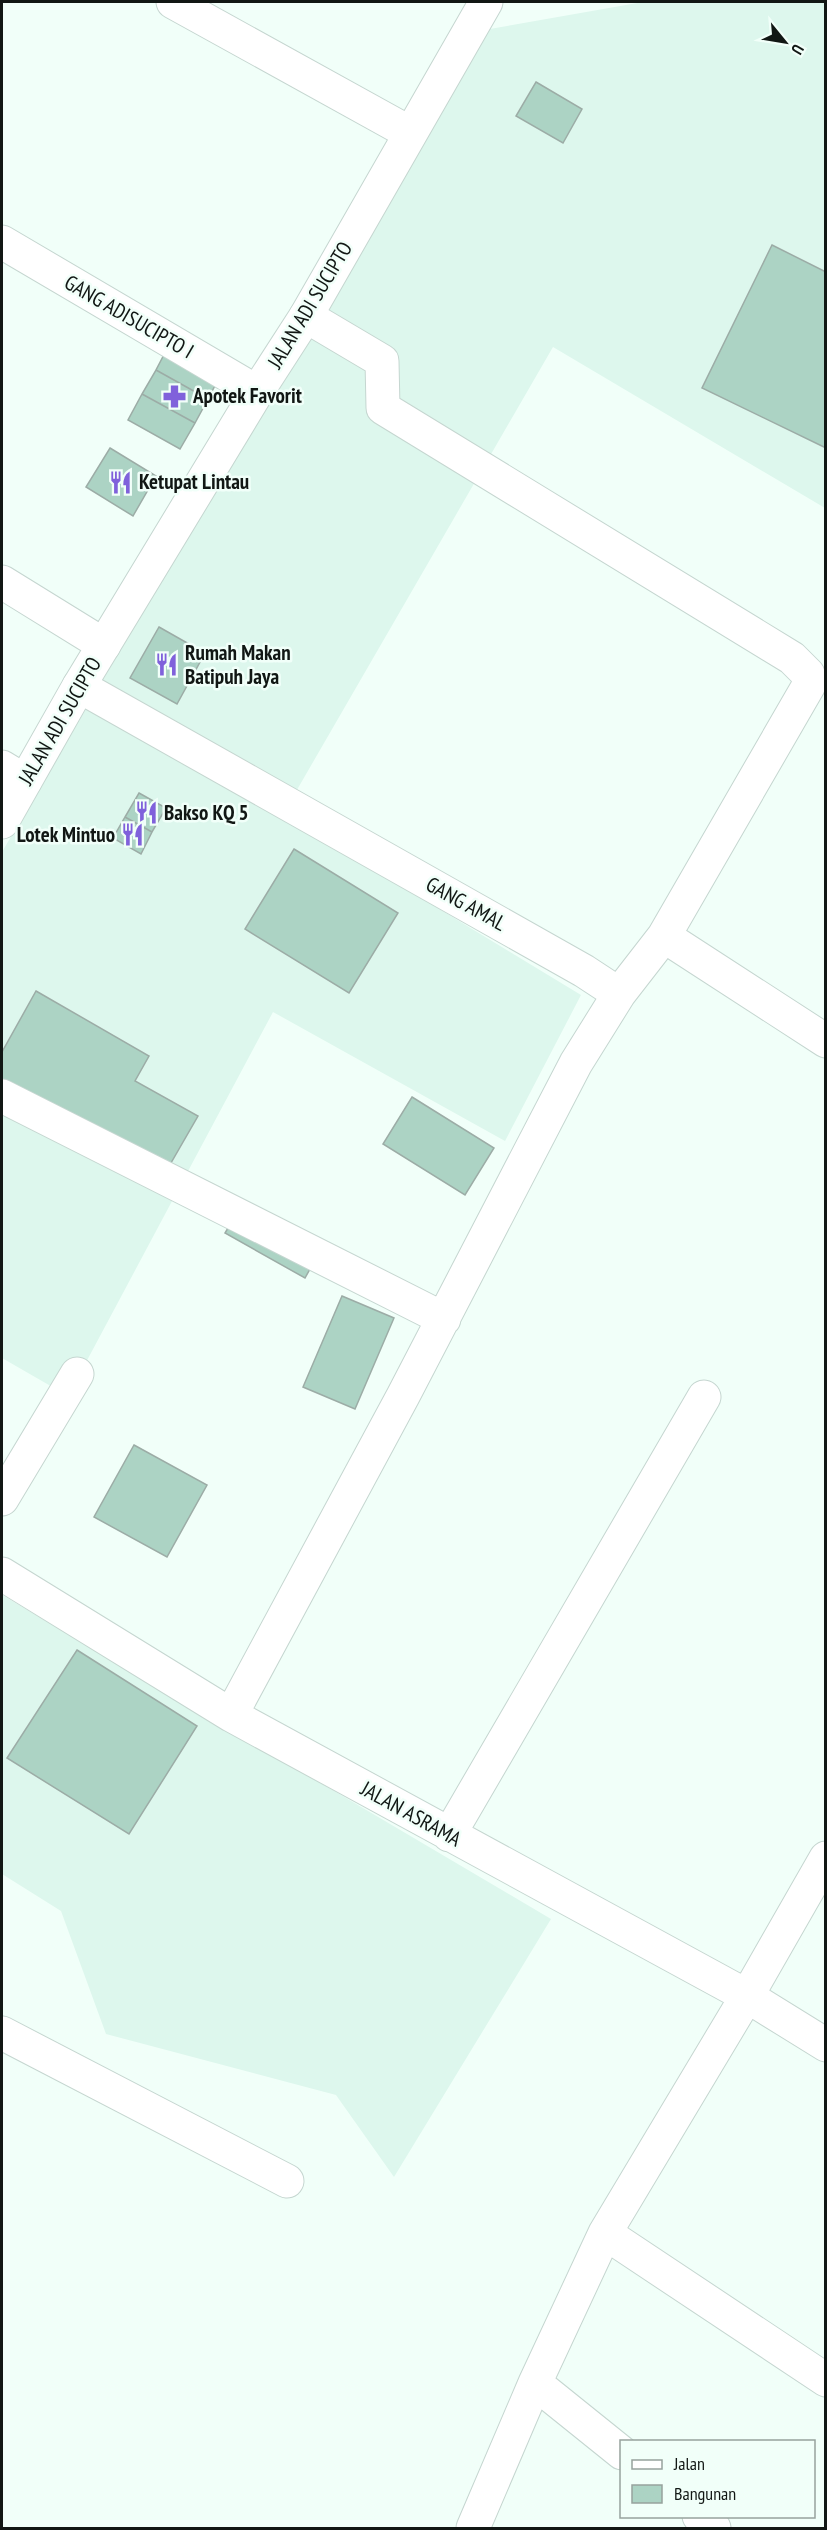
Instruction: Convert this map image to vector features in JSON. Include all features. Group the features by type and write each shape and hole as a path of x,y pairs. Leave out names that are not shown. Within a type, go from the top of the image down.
{"street":[{"path":"173,2 410,133"},
{"name":"JALAN ADI SUCIPTO","path":"2,822 13,774 79,686 257,392 306,316 486,2"},
{"name":"GANG ADISUCIPTO I","path":"2,242 257,392"},
{"path":"231,1715 444,1319 576,1063 619,994 664,936 808,685 808,674 792,658 383,408 382,361 306,316"},
{"path":"2,582 104,645"},
{"name":"GANG AMAL","path":"79,686 584,971 619,994"},
{"path":"664,936 825,1041"},
{"path":"2,1096 444,1319"},
{"path":"2,1499 77,1374"},
{"path":"449,1835 704,1397"},
{"name":"JALAN ASRAMA","path":"2,1574 231,1715 747,1996 825,2044"},
{"path":"473,2529 535,2383 605,2233 747,1996 825,1858"},
{"path":"2,2033 286,2181"},
{"path":"605,2233 825,2380"},
{"path":"535,2383 620,2452"},
{"path":"700,2518 714,2529"}],"shaded area":[{"path":"643,2 825,2 825,508 553,347 283,814 581,995 505,1141 273,1012 68,1396 2,1358 2,852 484,30"},
{"path":"2,1595 551,1919 394,2177 336,2095 106,2034 61,1911 2,1874"}],"building":[{"path":"536,82 582,109 563,143 516,116"},
{"path":"772,245 826,272 826,448 702,388"},
{"path":"168,347 220,376 208,399 156,370"},
{"name":"Apotek Favorit","path":"156,370 208,399 195,423 142,394"},
{"path":"142,394 195,423 180,449 128,420"},
{"name":"Ketupat Lintau","path":"110,448 156,476 133,516 86,487"},
{"name":"Rumah Makan Batipuh Jaya","path":"159,627 205,653 177,704 130,678"},
{"name":"Bakso KQ 5","path":"139,793 166,808 152,832 125,817"},
{"name":"Lotek Mintuo","path":"125,817 152,832 141,854 113,838"},
{"path":"294,849 398,913 349,993 245,929"},
{"path":"36,991 149,1056 135,1081 198,1116 164,1175 2,1081 2,1052"},
{"path":"412,1097 494,1148 465,1195 383,1144"},
{"path":"231,1223 310,1269 305,1278 225,1233"},
{"path":"342,1296 394,1318 355,1409 303,1387"},
{"path":"134,1445 207,1485 167,1557 94,1517"},
{"path":"77,1650 197,1726 129,1834 7,1758"}],"place":[{"name":"Apotek Favorit","path":"175,396"},
{"name":"Ketupat Lintau","path":"121,482"},
{"name":"Rumah Makan Batipuh Jaya","path":"167,665"},
{"name":"Bakso KQ 5","path":"146,813"},
{"name":"Lotek Mintuo","path":"133,835"}]}
